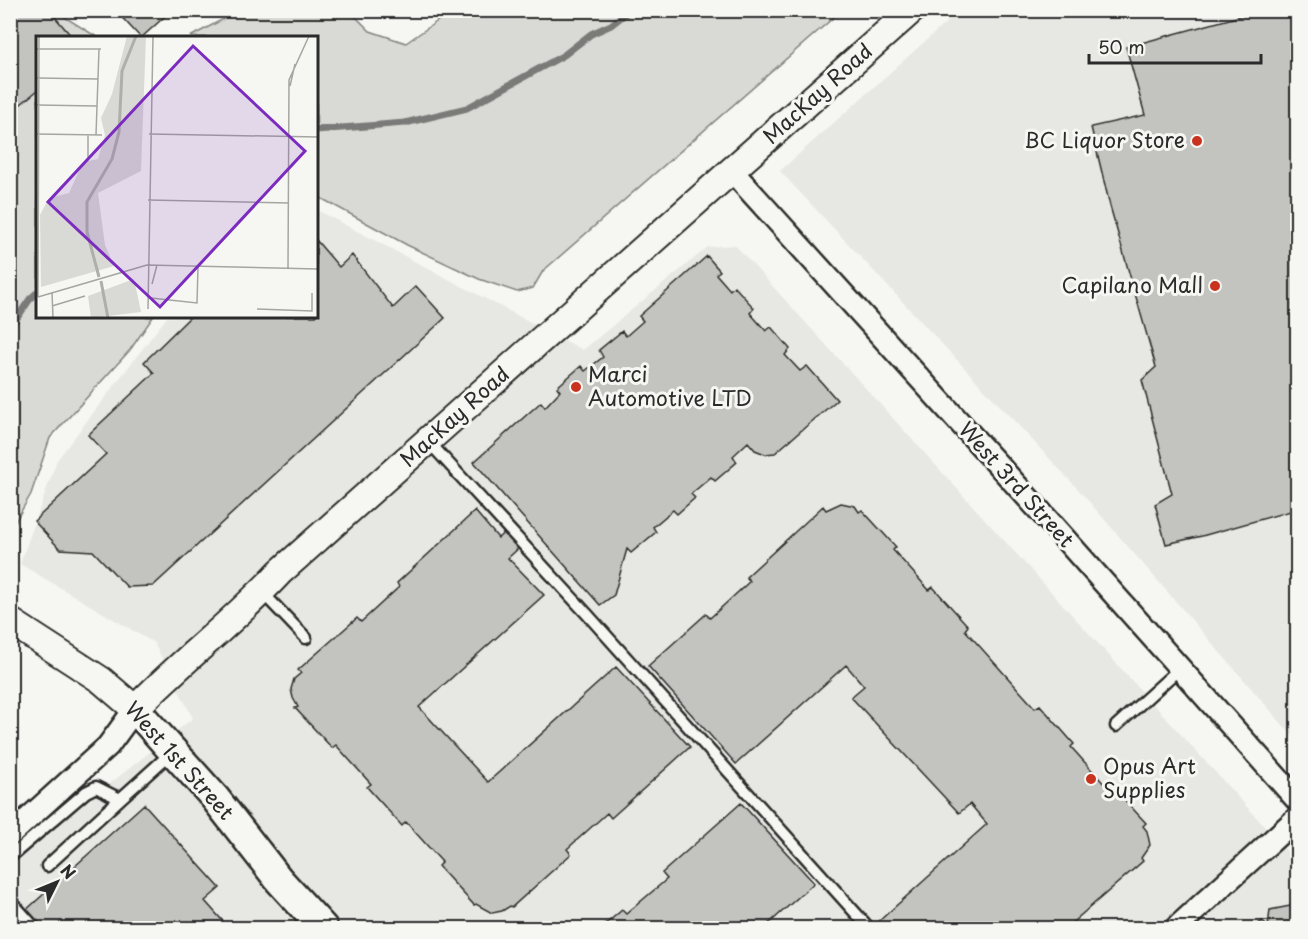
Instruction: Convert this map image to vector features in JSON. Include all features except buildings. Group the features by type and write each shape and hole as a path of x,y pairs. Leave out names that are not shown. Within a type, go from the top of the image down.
{"main road":[{"name":"West 1st Street","path":"135,709 234,821 279,880 323,928"}],"street":[{"name":"MacKay Road","path":"10,835 108,746 135,709 161,682 280,572 912,10"},
{"name":"West 3rd Street","path":"731,170 1298,801"},
{"name":"West 1st Street","path":"10,621 101,680 135,709"},
{"path":"1176,928 1298,817"}],"lane":[{"path":"428,441 870,928"},
{"path":"262,591 306,638"},
{"path":"1116,726 1179,669"},
{"path":"47,866 173,751"},
{"path":"10,857 86,792 96,787 120,799"},
{"path":"10,900 35,928"}],"shaded area":[{"path":"240,10 350,11 370,31 406,43 452,11 841,11 543,271 533,288 517,292 479,279 407,245 318,197 318,36 192,36"},
{"path":"11,11 55,11 95,36 36,36 36,318 152,318 130,350 50,438 31,494 11,529"},
{"path":"959,11 1297,11 1297,741 1078,489 780,171"},
{"path":"318,211 583,350 708,247 735,245 1297,862 1297,928 11,928 11,862 193,718 154,643 20,564 57,460 166,318 318,318"}],"waterway":[{"path":"318,130 405,123 467,108 564,55 591,34 611,25 630,10"},
{"path":"10,328 36,294"}],"place":[{"name":"BC Liquor Store","path":"1197,141"},
{"name":"Capilano Mall","path":"1215,286"},
{"name":"Marci Automotive LTD","path":"576,387"},
{"name":"Opus Art Supplies","path":"1091,779"}]}
